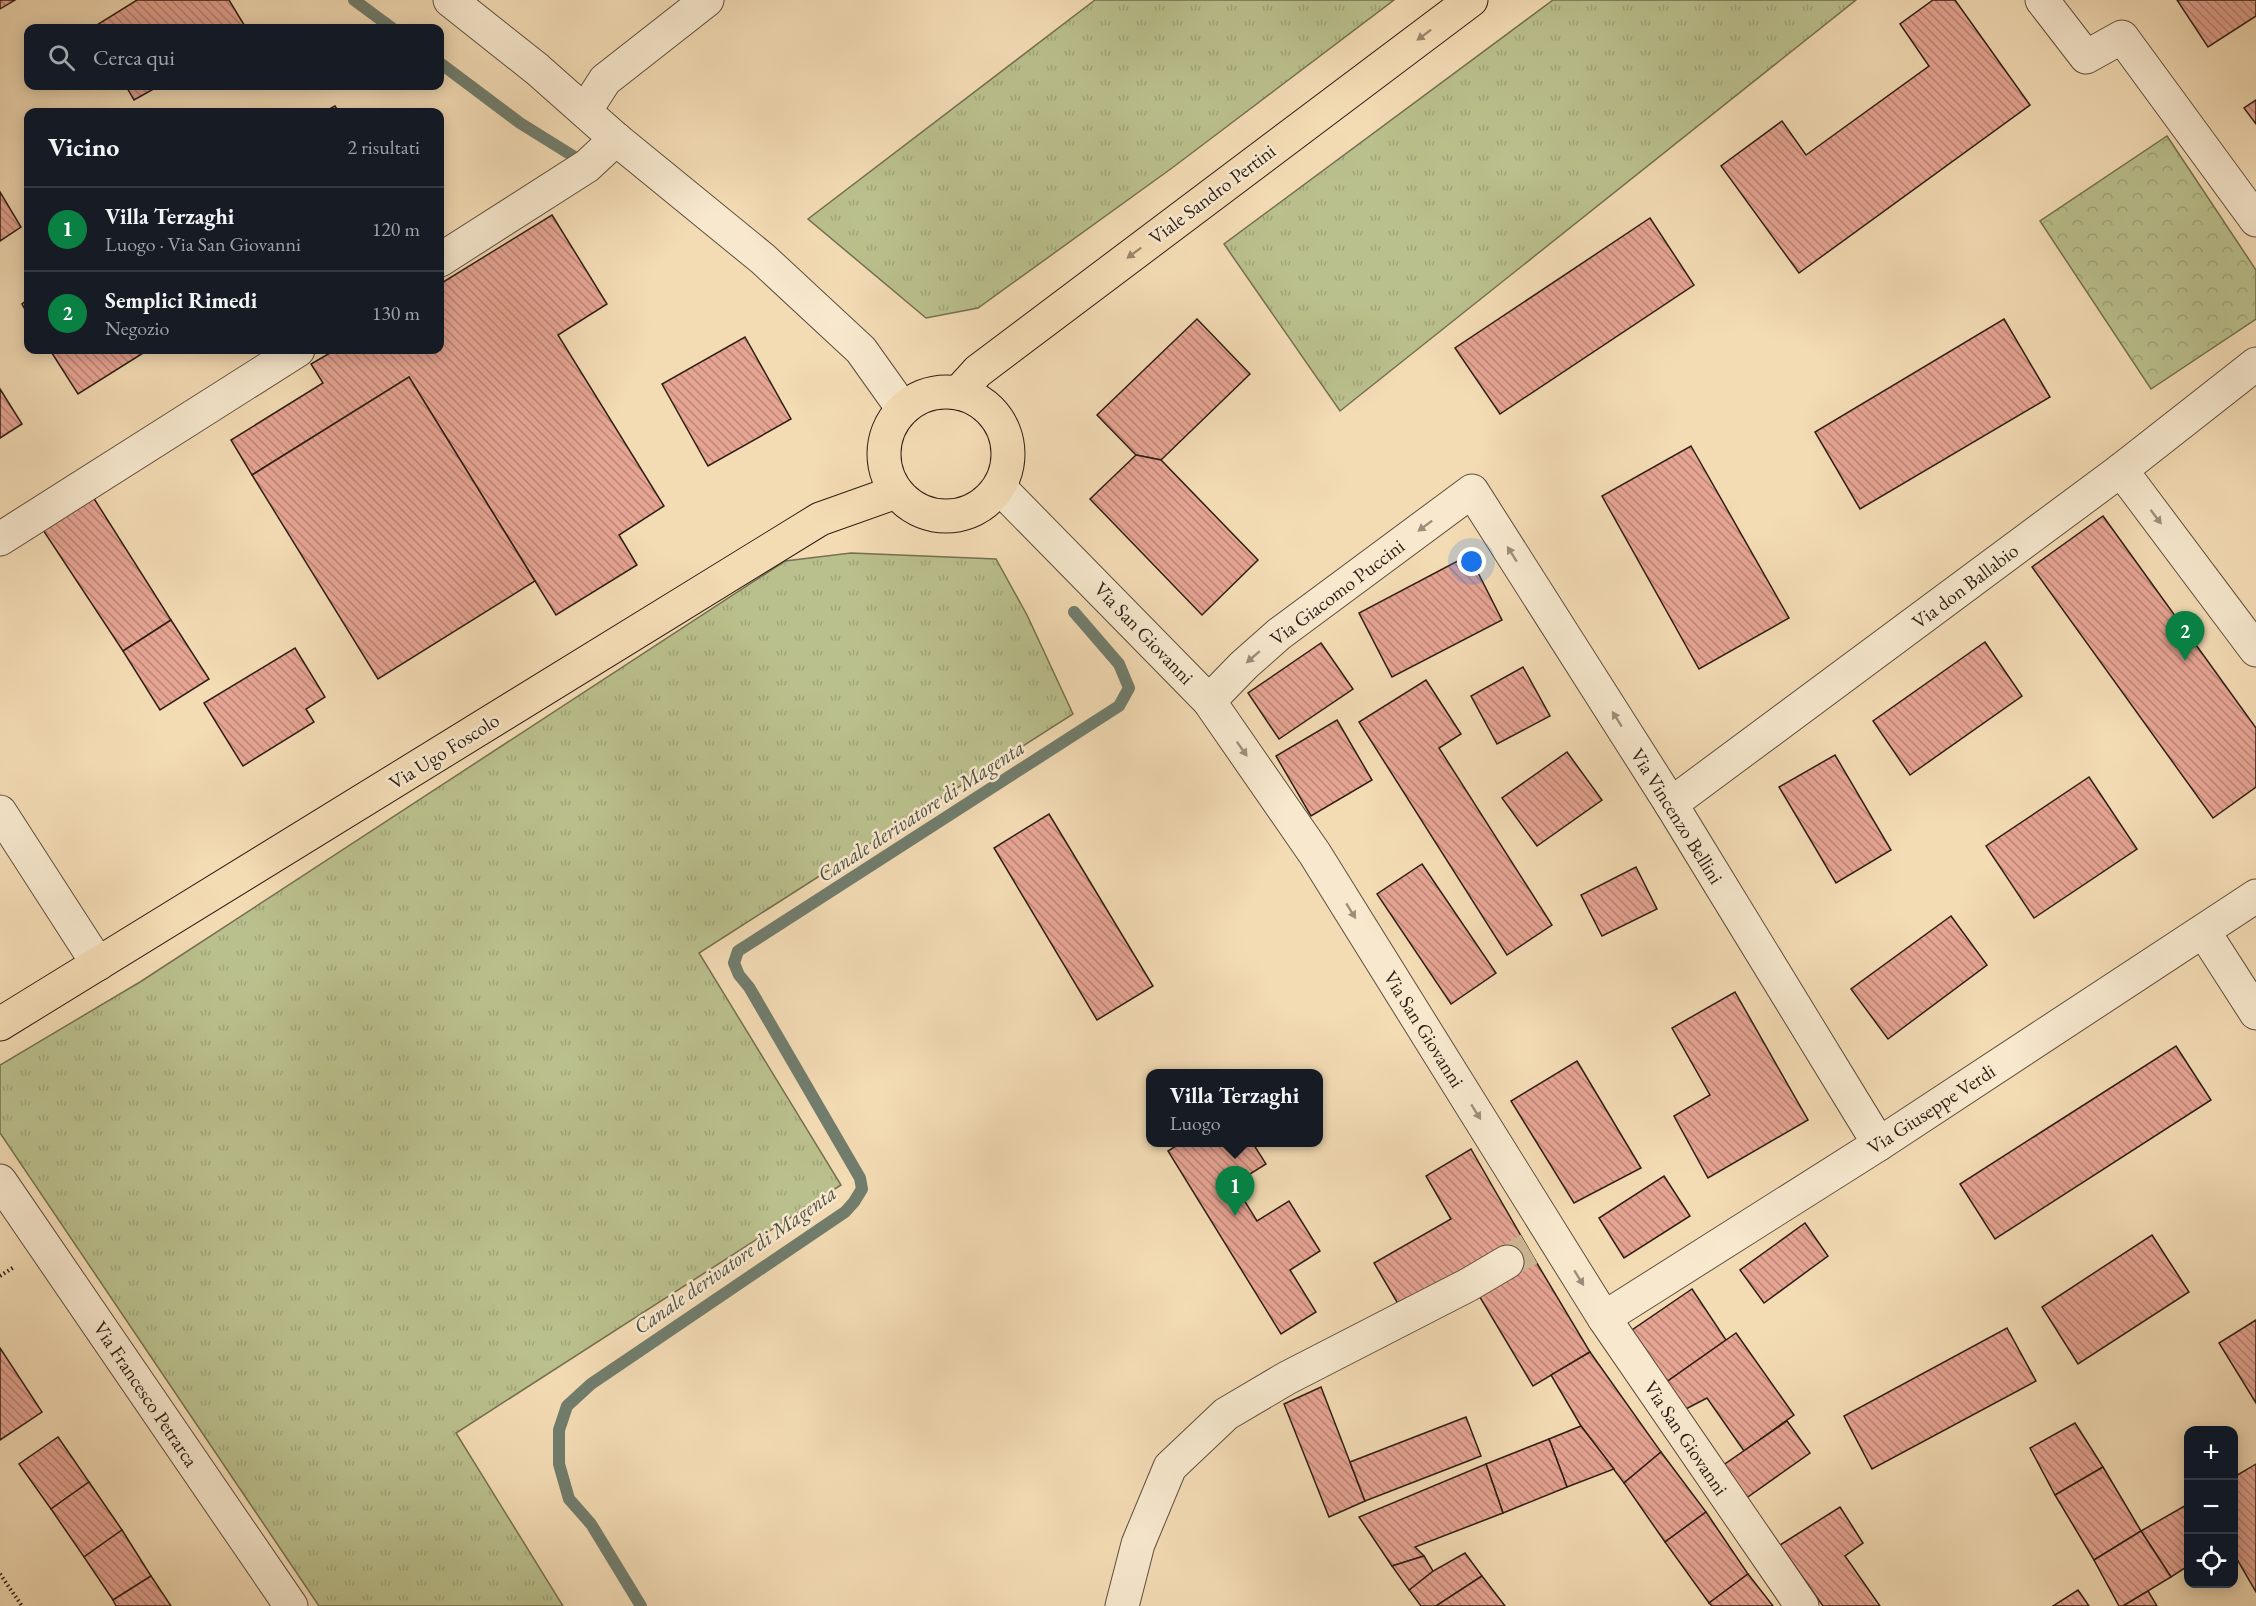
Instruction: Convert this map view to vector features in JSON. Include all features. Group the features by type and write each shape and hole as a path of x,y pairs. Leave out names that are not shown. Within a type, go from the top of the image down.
{"main road":[{"name":"Viale Sandro Pertini","path":"958,393 978,371 1471,0"},
{"path":"936,392 958,393 978,401 995,415 1007,440 1008,462 1000,488 974,511 954,517 932,515 912,507 896,492 885,469 883,447 890,426 903,409 916,399 936,392"},
{"name":"Via Ugo Foscolo","path":"0,1024 820,519 896,492"}],"street":[{"path":"450,0 537,69 616,139 763,259 861,350 903,409"},
{"path":"585,111 605,80 707,0"},
{"path":"2042,0 2086,57 2122,37 2256,220"},
{"path":"444,257 587,166 616,139"},
{"path":"0,539 292,354"},
{"name":"Via don Ballabio","path":"1671,804 2121,470 2256,364"},
{"path":"2121,470 2251,631"},
{"name":"Via San Giovanni","path":"1000,488 1209,701 1315,854 1529,1249 1604,1318 1802,1606"},
{"name":"Via Vincenzo Bellini","path":"1472,491 1671,804 1879,1144"},
{"name":"Via Giacomo Puccini","path":"1209,701 1244,665 1279,634 1472,491"},
{"path":"0,812 98,964"},
{"name":"Via Giuseppe Verdi","path":"1604,1318 1879,1144 2256,897"},
{"path":"2204,932 2256,1013"},
{"name":"Via Francesco Petrarca","path":"0,1181 291,1606"},
{"path":"1122,1606 1138,1544 1170,1467 1226,1414 1287,1378 1468,1285 1529,1249"}],"path":[{"path":"0,1574 21,1606"}],"green space":[{"path":"1095,0 1394,0 1172,168 978,308 926,318 808,219"},
{"path":"1553,0 1856,0 1340,411 1224,244"},
{"path":"2167,136 2256,270 2256,319 2151,389 2040,221"},
{"path":"851,553 996,559 1027,615 1073,714 699,953 841,1185 456,1433 563,1606 319,1606 0,1133 0,1065 140,982 785,561"}],"building":[{"path":"0,0 15,0 0,9"},
{"path":"137,0 229,0 244,24 98,24"},
{"path":"1933,0 1955,0 2030,105 1799,273 1721,166 1782,121 1806,155 1929,66 1900,24"},
{"path":"2177,0 2256,0 2256,16 2208,47"},
{"path":"128,90 152,90 134,100"},
{"path":"2256,100 2256,124 2244,108"},
{"path":"0,192 21,227 0,241"},
{"path":"552,215 607,304 558,335 664,506 619,535 637,565 556,615 409,377 252,475 231,440 323,383 311,364 328,354 444,354 444,282"},
{"path":"1650,218 1694,285 1500,414 1455,348"},
{"path":"1197,319 1250,374 1161,460 1136,455 1097,415"},
{"path":"2004,319 2050,397 1860,509 1815,432"},
{"path":"745,337 791,419 708,466 662,384"},
{"path":"53,354 142,354 78,394"},
{"path":"409,377 535,581 378,679 252,475"},
{"path":"0,389 22,424 0,438"},
{"path":"1691,446 1789,618 1699,669 1602,496"},
{"path":"1136,455 1161,460 1258,560 1202,615 1090,499"},
{"path":"93,497 171,620 123,651 43,530"},
{"path":"2103,516 2256,728 2256,787 2213,818 2032,567"},
{"path":"1469,555 1502,620 1392,677 1359,613"},
{"path":"171,620 209,679 160,710 123,651"},
{"path":"1985,642 2022,696 1910,775 1873,721"},
{"path":"1321,643 1353,689 1279,739 1248,693"},
{"path":"295,648 325,697 306,709 314,722 243,766 204,703"},
{"path":"1523,667 1550,716 1497,744 1471,696"},
{"path":"1426,680 1461,734 1439,748 1552,925 1507,955 1359,722"},
{"path":"1337,720 1372,780 1311,816 1276,756"},
{"path":"1567,752 1602,800 1537,846 1502,798"},
{"path":"1835,755 1891,850 1836,883 1779,787"},
{"path":"2089,777 2137,849 2034,918 1986,846"},
{"path":"1049,814 1153,986 1097,1020 994,848"},
{"path":"1422,864 1496,973 1451,1004 1377,894"},
{"path":"1636,867 1657,909 1602,936 1581,895"},
{"path":"1951,916 1987,965 1888,1039 1851,989"},
{"path":"1735,992 1808,1120 1708,1178 1674,1116 1710,1095 1672,1028"},
{"path":"2176,1046 2211,1100 1995,1239 1960,1184"},
{"path":"1577,1061 1641,1168 1574,1203 1511,1101"},
{"path":"1174,1147 1255,1147 1266,1164 1234,1184 1257,1221 1289,1201 1320,1251 1290,1270 1316,1312 1281,1334 1168,1151"},
{"path":"1471,1149 1535,1260 1513,1273 1400,1307 1374,1263 1451,1219 1426,1176"},
{"path":"1664,1176 1690,1216 1624,1258 1599,1218"},
{"path":"1805,1223 1828,1256 1764,1303 1740,1270"},
{"path":"2152,1235 2189,1292 2078,1364 2042,1307"},
{"path":"1535,1260 1590,1352 1533,1386 1478,1294"},
{"path":"1692,1289 1726,1340 1665,1383 1629,1332"},
{"path":"2256,1320 2256,1403 2219,1343"},
{"path":"2007,1328 2036,1381 1872,1469 1844,1416"},
{"path":"1736,1333 1794,1415 1744,1451 1707,1398 1684,1410 1665,1383"},
{"path":"0,1348 42,1412 0,1440"},
{"path":"1590,1352 1661,1452 1624,1483 1581,1426 1551,1375"},
{"path":"1321,1387 1365,1501 1329,1517 1284,1404"},
{"path":"1466,1417 1481,1456 1365,1501 1350,1462"},
{"path":"1787,1421 1810,1453 1745,1499 1722,1466"},
{"path":"2075,1423 2103,1467 2055,1495 2030,1448"},
{"path":"1581,1426 1614,1469 1567,1487 1549,1439"},
{"path":"58,1437 89,1482 51,1509 19,1464"},
{"path":"1549,1439 1567,1487 1503,1513 1486,1464"},
{"path":"1661,1452 1706,1512 1665,1542 1624,1483"},
{"path":"1486,1464 1503,1513 1415,1547 1424,1556 1392,1566 1359,1517"},
{"path":"2256,1464 2256,1592 2238,1561 2238,1475"},
{"path":"2103,1467 2141,1531 2094,1560 2055,1495"},
{"path":"89,1482 122,1530 84,1557 51,1509"},
{"path":"2184,1506 2184,1569 2171,1577 2141,1531"},
{"path":"1840,1507 1863,1543 1845,1556 1880,1606 1823,1606 1780,1545"},
{"path":"1706,1512 1748,1574 1709,1603 1665,1542"},
{"path":"122,1530 151,1576 113,1600 84,1557"},
{"path":"2141,1531 2171,1577 2123,1606 2119,1606 2094,1560"},
{"path":"1465,1553 1482,1576 1436,1606 1421,1606 1409,1590 1433,1571"},
{"path":"1424,1556 1433,1571 1409,1590 1392,1566"},
{"path":"1748,1574 1773,1606 1712,1606 1709,1603"},
{"path":"151,1576 171,1606 116,1606 113,1600"},
{"path":"1482,1576 1505,1606 1436,1606"},
{"path":"2078,1590 2089,1606 2053,1606"},
{"path":"2148,1591 2157,1606 2123,1606"}],"waterway":[{"path":"354,0 387,24"},
{"path":"444,66 520,123 573,156"},
{"name":"Canale derivatore di Magenta","path":"641,1606 591,1524 569,1499 559,1464 559,1430 567,1406 591,1384 845,1212 862,1189 860,1178 749,987 739,975 734,963 738,951 1119,706 1129,688 1119,664 1074,612"}],"tunnel":[{"path":"1507,1262 1529,1249"}],"place":[{"name":"Semplici Rimedi","path":"2185,661"},
{"name":"Villa Terzaghi","path":"1235,1216"}]}
